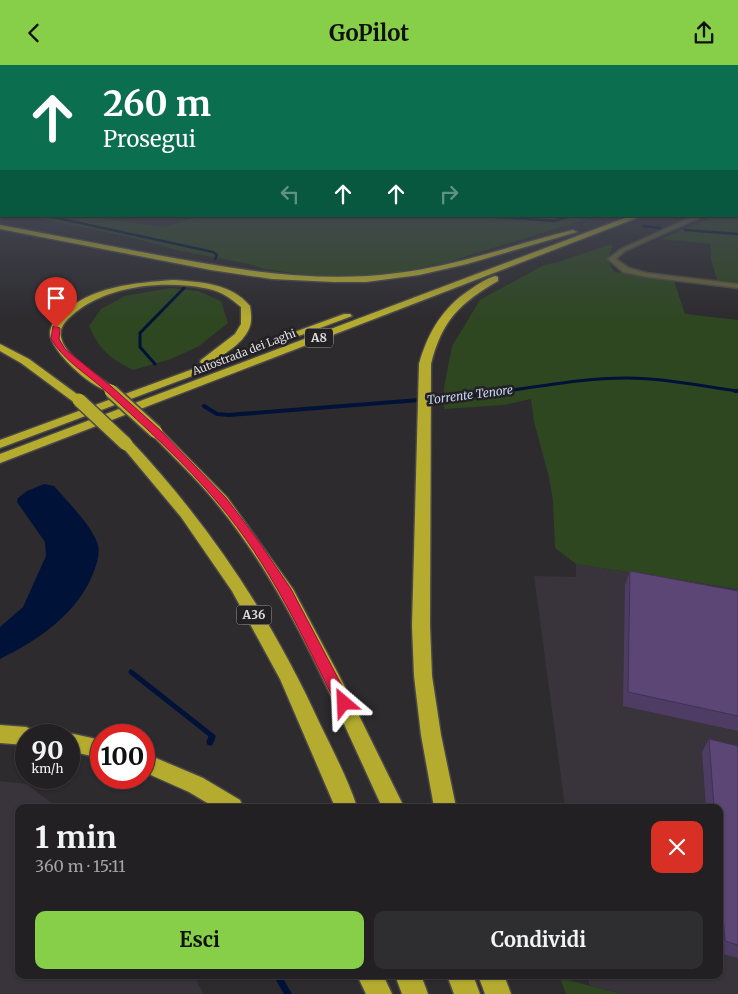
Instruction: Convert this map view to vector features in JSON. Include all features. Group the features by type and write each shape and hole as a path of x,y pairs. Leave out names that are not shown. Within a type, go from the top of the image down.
{"highway":[{"path":"27,232 226,271 312,280 376,278 430,270 486,257 529,243 584,233"},
{"path":"444,804 430,735 423,676 421,626 425,364 433,334 442,320 466,296 484,285 553,254 584,233"},
{"name":"Autostrada dei Laghi","path":"0,444 170,380 584,233"},
{"name":"Autostrada dei Laghi","path":"0,459 584,233"},
{"name":"A36","path":"170,380 205,362 240,335 248,314 244,303 235,295 221,289 187,282 146,283 103,293 75,305 62,317 56,328 55,339 62,351 109,389 156,432 222,500 253,542 287,593 335,686 392,804"},
{"name":"A36","path":"0,347 25,361 79,400 126,444 182,507 220,559 250,606 317,737 345,804"},
{"path":"0,734 15,736"},
{"path":"155,768 196,785 227,804"},
{"path":"372,979 379,994"},
{"path":"409,979 415,994"},
{"path":"461,979 467,994"},
{"path":"492,979 498,994"}],"street":[{"path":"662,232 623,249 612,259 626,269 647,275 738,286"}],"shaded area":[{"path":"576,564 738,589 738,994 622,994 589,985 588,979 723,979 723,804 565,804 534,576 576,577"},
{"path":"0,781 15,783 15,789 33,789 52,804 15,804 15,979 196,979 203,994 0,994"}],"green space":[{"path":"107,232 543,232 445,263 382,275 321,277 264,269 249,264 181,251"},
{"path":"677,232 738,232 738,282 717,280 711,259 711,244 661,239"},
{"path":"611,244 609,261 610,266 615,272 674,281 685,314 738,320 738,589 576,564 555,548 553,501 549,477 534,422 531,399 504,405 444,409 444,388 452,346 480,300 544,265"},
{"path":"171,288 198,291 221,301 228,323 199,346 171,359 133,370 106,353 89,326 101,309 125,296"},
{"path":"560,979 622,994 566,994"}],"water":[{"path":"44,484 54,486 91,530 98,545 97,562 87,586 78,600 56,624 29,643 0,659 0,627 23,607 46,556 45,542 17,502 18,498 27,491"}],"building":[{"path":"630,571 738,591 738,716 628,692"},
{"path":"709,739 738,746 738,945 725,941 723,915 723,804 714,804"}],"waterway":[{"name":"Torrente Tenore","path":"123,232 213,252 217,255 215,259"},
{"path":"716,232 738,234"},
{"name":"Torrente Tenore","path":"155,364 140,347 140,333 184,288"},
{"name":"Torrente Tenore","path":"500,392 611,378 641,378 738,391 735,391"},
{"name":"Torrente Tenore","path":"204,406 217,414 229,415 470,396 509,391"},
{"path":"131,672 212,737"},
{"path":"210,742 212,737"},
{"path":"279,979 288,994"}],"route":[{"path":"56,328 55,339 62,351 109,389 156,432 222,500 287,593 344,703"}]}
